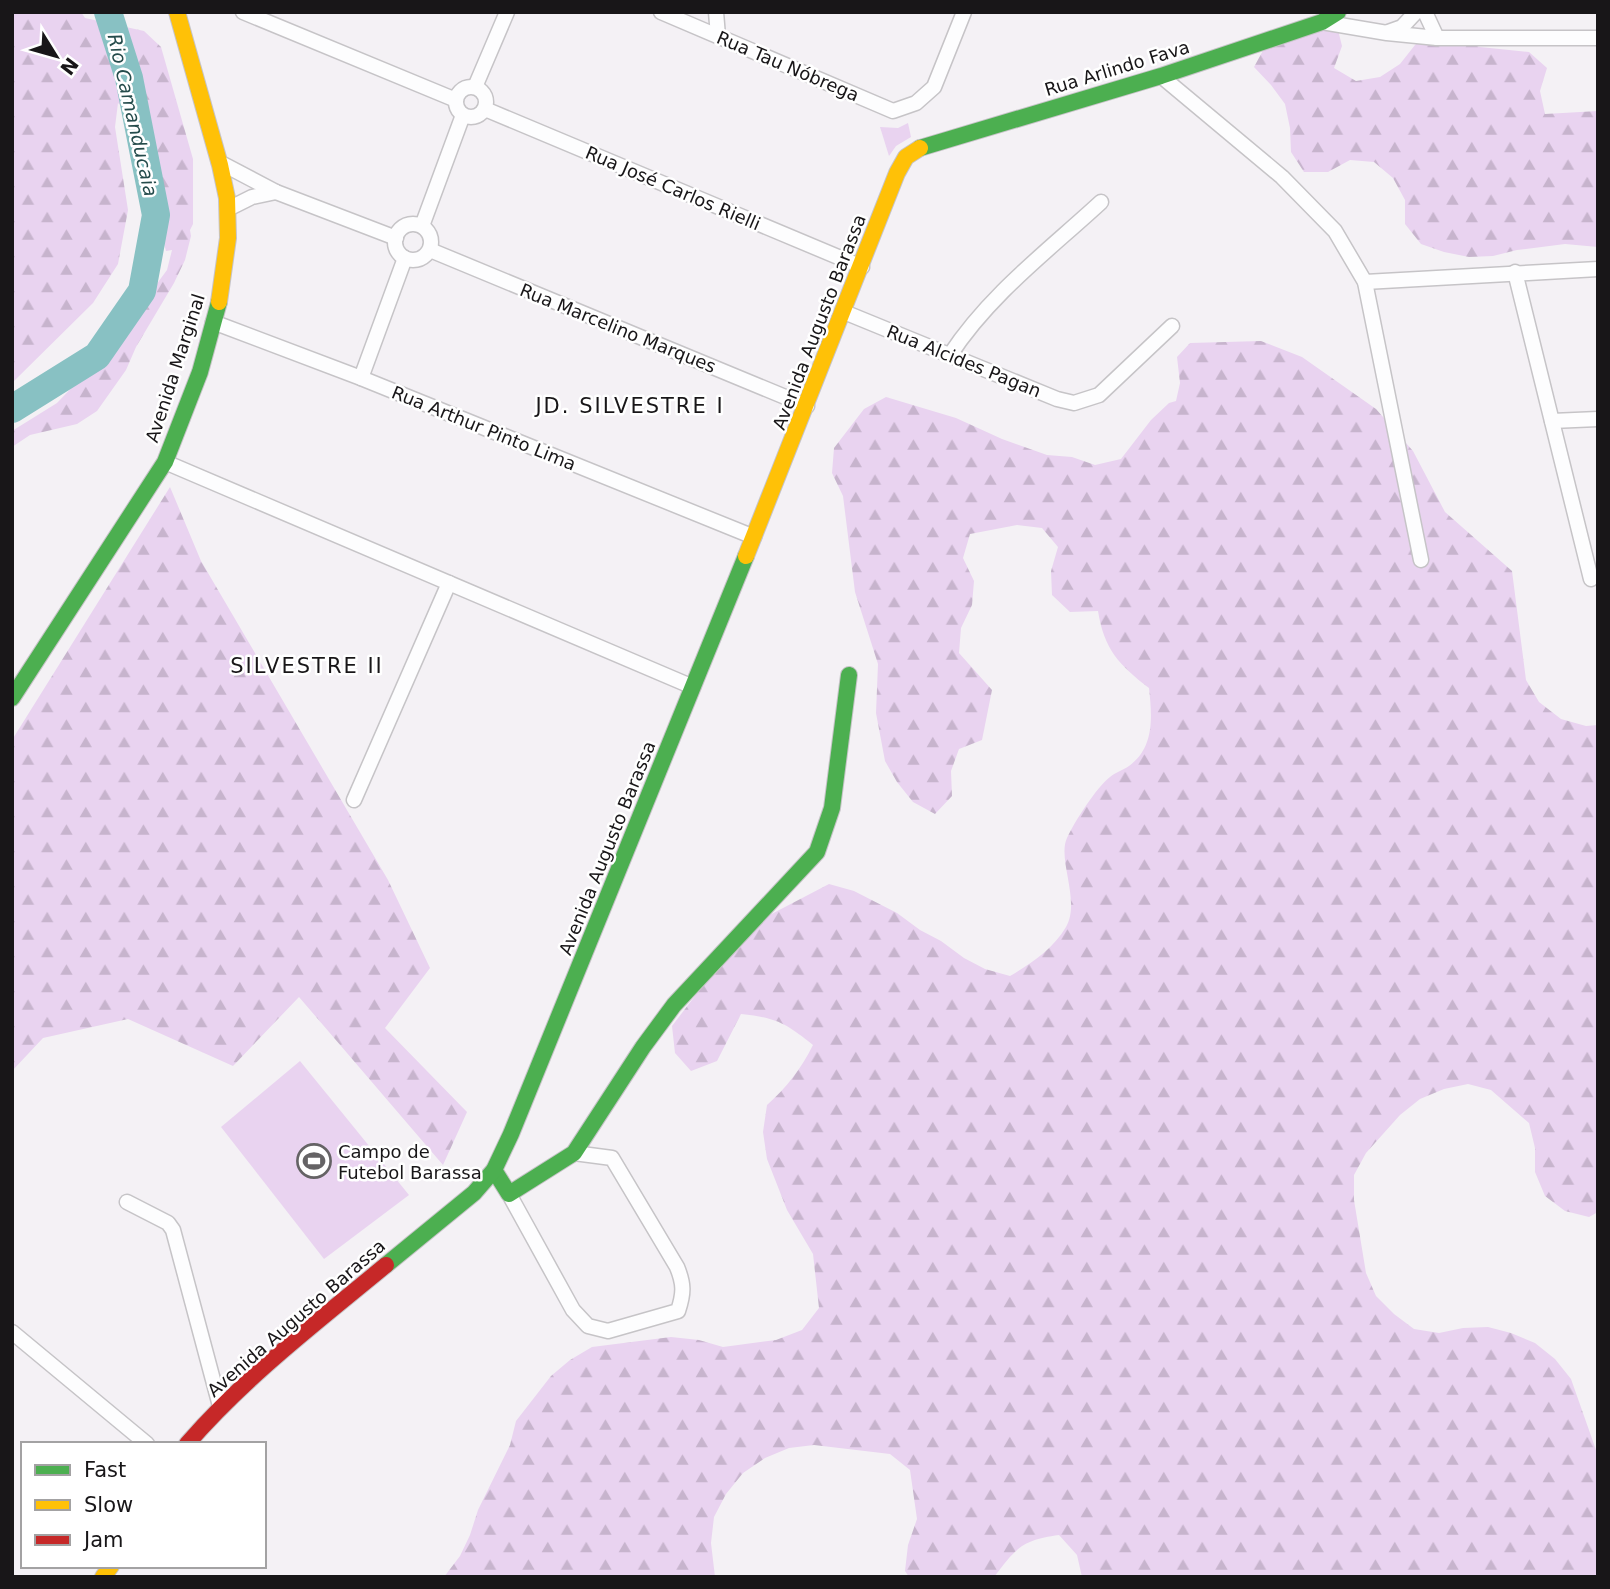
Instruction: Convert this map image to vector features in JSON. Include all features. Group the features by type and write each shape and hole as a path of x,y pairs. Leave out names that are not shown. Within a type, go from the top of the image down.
{"street":[{"path":"243,12 456,100"},
{"path":"475,87 507,12"},
{"name":"Rua Tau Nóbrega","path":"661,12 893,111 916,103 934,87 964,12"},
{"path":"716,12 718,36"},
{"name":"Rua Arlindo Fava","path":"906,157 924,146 1161,76 1322,22 1339,12"},
{"path":"1387,33 1402,27 1416,12"},
{"path":"1425,12 1437,37"},
{"name":"Avenida Marginal","path":"12,698 165,462 181,425 213,322 227,261 228,209 182,14"},
{"path":"1322,22 1387,33 1437,37 1598,38"},
{"path":"1161,76 1282,177 1335,231 1364,282 1420,560"},
{"path":"467,87 475,87 485,96 485,109 471,118 457,109 456,100 459,92 467,87"},
{"name":"Rua José Carlos Rielli","path":"485,109 862,267"},
{"path":"422,226 463,115"},
{"name":"Avenida Augusto Barassa","path":"189,1442 220,1406 257,1372 474,1192 494,1170 512,1134 694,687 897,173 906,157"},
{"path":"219,162 276,192 396,238"},
{"path":"228,209 252,197 276,192"},
{"path":"950,355 968,327 990,304 1101,202"},
{"path":"422,226 430,236 429,250 419,259 405,258 396,246 396,238 403,227 422,226"},
{"name":"Rua Marcelino Marques","path":"429,250 807,406"},
{"path":"361,378 405,258"},
{"path":"1364,282 1598,269"},
{"path":"1515,272 1591,579"},
{"name":"Rua Alcides Pagan","path":"844,312 1074,403 1099,395 1172,326"},
{"name":"Rua Arthur Pinto Lima","path":"213,322 361,378 754,537"},
{"path":"1552,421 1598,419"},
{"path":"165,462 694,687"},
{"path":"354,800 449,583"},
{"path":"509,1194 574,1153 643,1047 674,1005 817,852 832,808 849,676"},
{"path":"494,1170 573,1310 588,1326 608,1331 678,1311 684,1284 677,1267 612,1158 574,1153"},
{"path":"127,1202 168,1223 173,1230 220,1406"},
{"path":"12,1332 146,1442"}],"green space":[{"path":"12,12 81,12 85,18 144,31 161,47 193,159 193,224 185,260 174,283 136,347 126,370 97,411 77,424 30,435 12,447 12,431 57,403 108,350 167,270 172,250 166,251 144,151 128,115 118,103 115,127 128,210 118,264 93,303 12,383"},
{"path":"1336,22 1342,46 1334,68 1356,81 1380,77 1400,64 1415,45 1434,29 1480,47 1529,52 1547,68 1540,91 1545,114 1598,111 1598,247 1565,244 1493,256 1469,257 1444,252 1421,244 1405,224 1405,200 1393,178 1374,162 1350,160 1328,172 1304,172 1291,152 1285,104 1254,67 1266,45"},
{"path":"908,123 911,137 896,146 889,156 880,127 898,128"},
{"path":"1261,341 1302,357 1376,409 1413,451 1445,512 1512,571 1526,680 1539,702 1561,719 1586,726 1598,725 1598,1212 1589,1217 1565,1211 1545,1196 1535,1172 1535,1148 1529,1123 1491,1090 1468,1084 1444,1089 1420,1099 1400,1115 1366,1153 1354,1175 1354,1200 1366,1273 1376,1296 1394,1314 1414,1329 1439,1333 1488,1327 1511,1333 1535,1343 1555,1359 1571,1379 1596,1450 1598,1577 1082,1577 1077,1555 1059,1535 1036,1540 1021,1547 994,1577 909,1577 905,1571 908,1545 917,1519 910,1470 890,1454 814,1445 789,1448 765,1458 743,1473 726,1494 714,1517 711,1543 715,1577 444,1577 460,1556 470,1535 478,1510 510,1445 516,1421 551,1376 570,1360 592,1347 671,1337 699,1340 723,1347 776,1340 802,1330 819,1308 813,1254 787,1210 767,1159 763,1132 767,1105 793,1077 813,1045 780,1023 764,1017 741,1014 717,1061 691,1071 675,1053 672,1026 724,958 760,920 829,884 854,891 897,913 985,969 1010,976 1041,955 1066,927 1071,905 1065,857 1067,838 1098,789 1110,777 1129,766 1144,750 1148,740 1151,720 1149,688 1114,655 1104,636 1098,611 1070,612 1052,595 1051,571 1058,547 1042,528 1017,525 970,534 963,558 974,581 972,605 961,628 959,653 992,690 982,740 959,749 951,771 952,796 935,814 913,802 885,761 876,713 878,664 855,592 843,496 832,473 834,448 864,409 886,397 956,418 1002,439 1047,455 1072,457 1095,465 1121,459 1151,420 1169,403 1176,401 1180,383 1177,357 1190,343"},
{"path":"170,487 201,561 388,880 430,968 385,1028 467,1112 443,1165 299,997 233,1066 128,1019 43,1038 12,1071 12,740"},
{"name":"Campo de Futebol Barassa","path":"300,1061 409,1195 324,1259 221,1127"}],"waterway":[{"name":"Rio Camanducaia","path":"12,409 97,356 142,291 156,215 129,78 108,12"}],"traffic: fast":[{"path":"920,148 1161,76 1322,22 1338,12"},
{"path":"12,698 165,462 200,372 219,302"},
{"path":"386,1265 474,1193 494,1170 746,556"},
{"path":"494,1170 509,1194 574,1153 643,1047 674,1005 817,852 832,808 849,675"}],"traffic: slow":[{"path":"177,12 227,198 228,238 219,302"},
{"path":"746,556 897,173 906,157 920,148"},
{"path":"103,1577 110,1568"}],"traffic: jam":[{"path":"189,1442 233,1395 386,1265"}],"place":[{"name":"Campo de Futebol Barassa","path":"314,1161"}],"district":[{"name":"JD. SILVESTRE I","path":"630,406"},
{"name":"SILVESTRE II","path":"307,666"}]}
